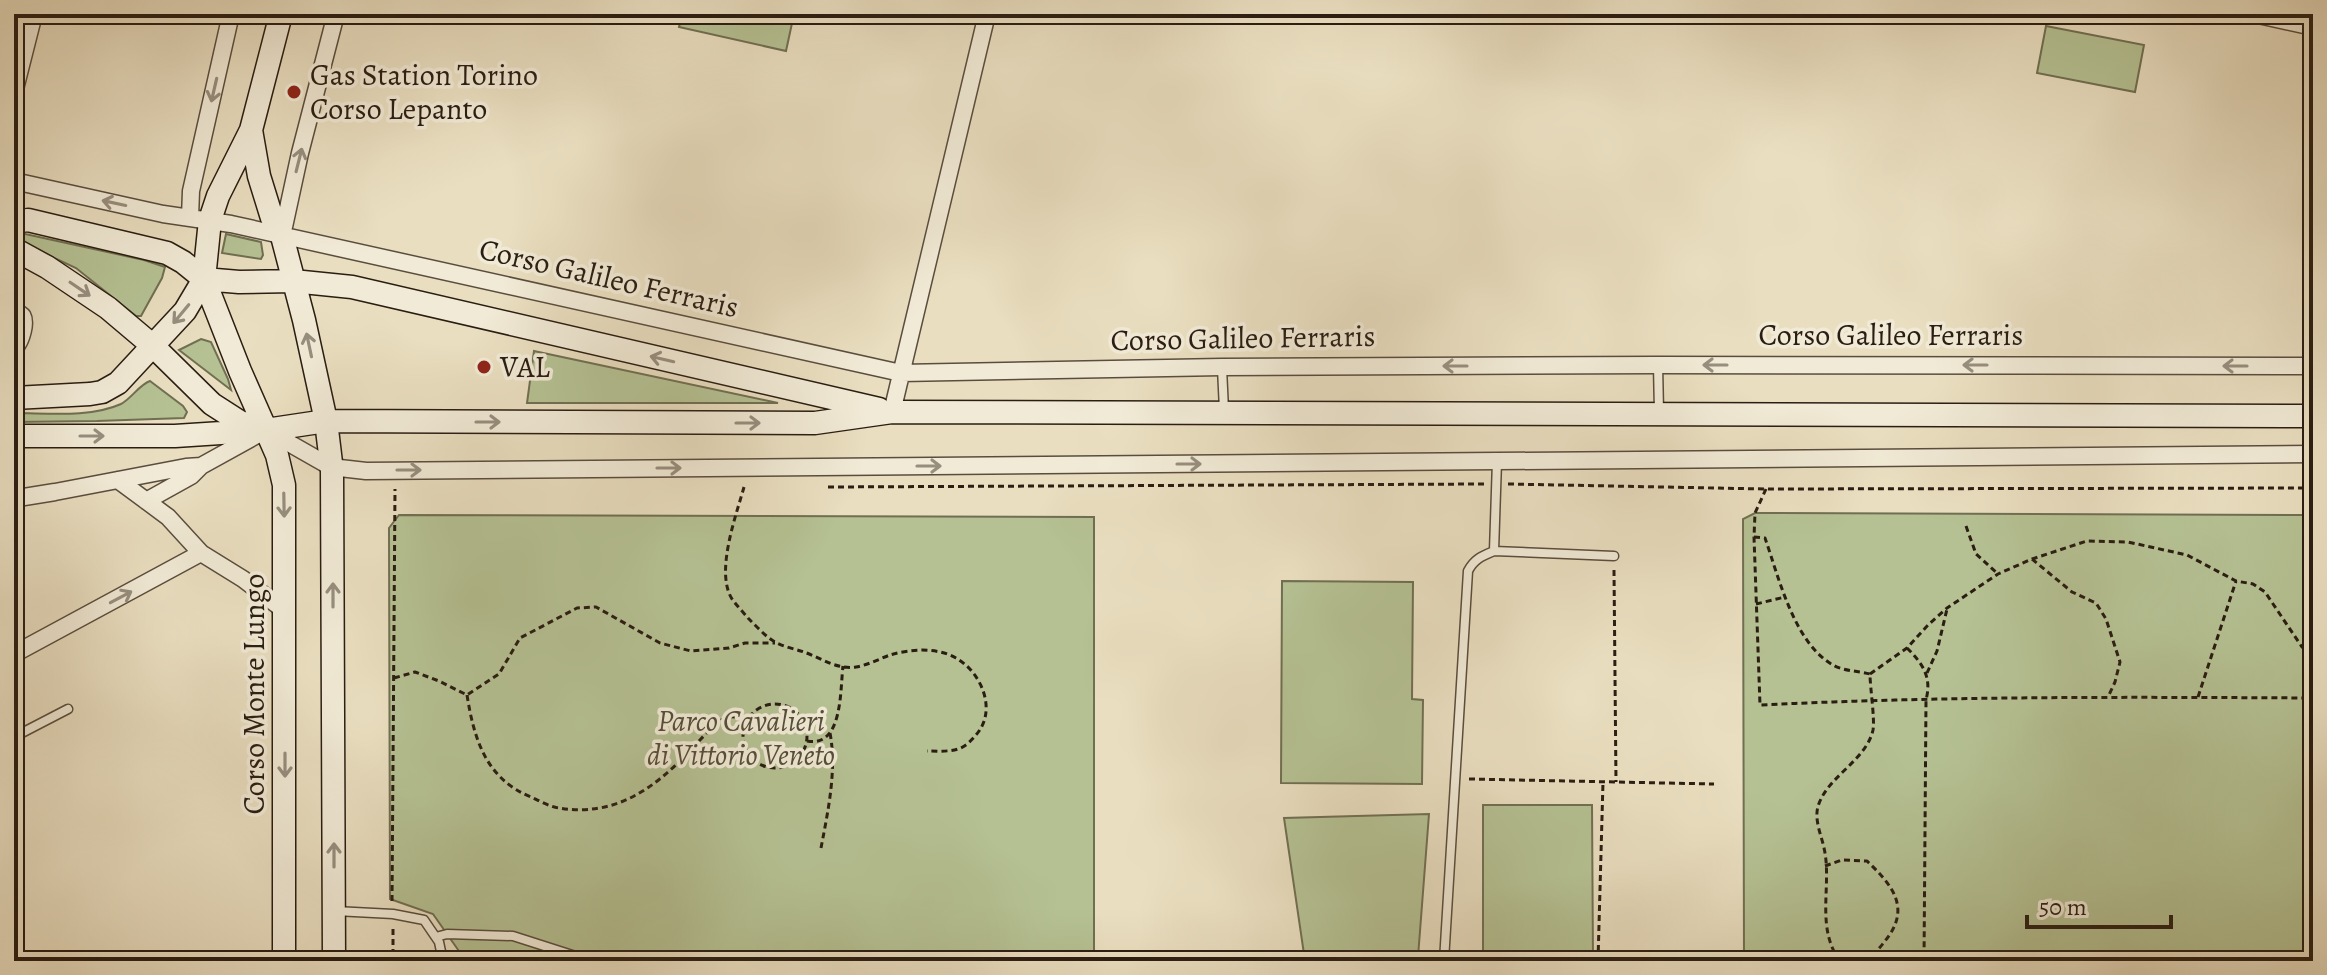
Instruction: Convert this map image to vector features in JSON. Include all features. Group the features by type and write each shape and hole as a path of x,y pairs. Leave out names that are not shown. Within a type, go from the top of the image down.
{"main road":[{"path":"14,398 102,392 118,383 185,311 204,279 200,219 218,196 251,130 281,14"},
{"path":"251,130 259,176 272,218 282,236 304,320 326,421 331,467 334,961"},
{"path":"14,222 28,220 167,253 204,279 293,281 352,287 892,412"},
{"path":"14,249 108,308 153,346 212,404 240,422 266,430"},
{"name":"Corso Monte Lungo","path":"204,279 277,455 284,485 284,961"},
{"path":"14,436 175,436 266,430 326,421 815,423 892,412 2313,416"}],"street":[{"path":"14,93 34,14"},
{"path":"200,219 191,191 231,14"},
{"path":"282,236 336,14"},
{"path":"892,412 987,14"},
{"path":"2254,14 2313,27"},
{"name":"Corso Galileo Ferraris","path":"14,181 282,236 901,373 1222,367 2313,366"},
{"path":"146,501 266,430 331,467 382,471 2313,454"},
{"path":"14,496 24,497 201,466"},
{"path":"118,480 168,517 201,553 243,579 285,611"},
{"path":"14,654 201,553"}],"lane":[{"path":"14,306 25,312 28,318 25,343 14,349"},
{"path":"1657,365 1659,414"},
{"path":"1222,367 1224,413"},
{"path":"1494,551 1497,461"},
{"path":"1444,961 1468,571 1481,556 1494,551 1614,556"},
{"path":"14,737 68,709"},
{"path":"334,911 393,914 424,920 439,942 443,961"},
{"path":"436,937 447,934 513,936 591,961"}],"path":[{"path":"822,487 1496,484 1766,489 2313,488"},
{"path":"393,961 395,486"},
{"path":"744,487 732,531 726,583 731,598 776,643"},
{"path":"1766,489 1755,513 1754,537 1760,705 1870,700 2313,698"},
{"path":"1966,526 1976,554 1998,574"},
{"path":"1754,537 1765,538 1785,597 1802,632 1817,653 1835,667 1870,674 1907,648 1947,608 1998,574 2087,541 2128,542 2187,555 2236,581 2253,584 2265,592 2302,647 2313,657"},
{"path":"1614,556 1616,782"},
{"path":"2032,559 2072,592 2096,603 2106,619 2120,662 2108,697"},
{"path":"2198,697 2236,581"},
{"path":"1756,604 1785,597"},
{"path":"467,695 499,674 520,638 577,608 596,607 660,643 691,651 729,648 745,643 776,643 832,665 853,668 912,651 953,656 969,667 979,680 986,697 986,716 982,728 970,742 958,749 927,751"},
{"path":"1927,673 1937,651 1947,608"},
{"path":"2302,647 2313,640"},
{"path":"1907,648 1920,660 1927,673 1928,689 1924,961"},
{"path":"807,741 817,743 826,738 834,727 843,666"},
{"path":"394,678 415,672 467,695"},
{"path":"1840,961 1832,951 1827,931 1826,854 1816,815 1821,797 1847,768 1873,730 1870,674"},
{"path":"467,695 472,725 484,759 515,791 558,808 594,809 627,801 665,777 722,719 736,716 746,720"},
{"path":"781,703 798,713 808,731 807,741 804,752 797,760 787,766 765,767 747,753 743,731 746,720 761,706 781,703"},
{"path":"821,848 829,803 833,749 830,733"},
{"path":"1455,779 1714,784"},
{"path":"1598,961 1603,782"},
{"path":"1825,866 1842,860 1867,861 1886,878 1893,890 1898,915 1892,931 1870,961"}],"green space":[{"path":"682,14 794,14 786,51 679,27"},
{"path":"2046,26 2144,45 2135,92 2037,73"},
{"path":"16,232 144,260 165,267 162,278 141,316 136,316 76,268 16,240"},
{"path":"226,234 261,242 261,259 222,253"},
{"path":"201,339 211,342 231,390 179,350"},
{"path":"534,351 778,403 527,403"},
{"path":"150,381 183,406 187,412 184,418 14,422 14,413 68,414 109,408 121,404"},
{"path":"1755,513 2313,515 2313,961 1744,961 1743,519"},
{"name":"Parco Cavalieri di Vittorio Veneto","path":"399,515 1094,517 1094,961 461,961 461,954 433,914 390,899 389,528"},
{"path":"1282,581 1413,582 1412,699 1423,700 1422,784 1281,783"},
{"path":"1483,805 1592,805 1593,961 1483,961"},
{"path":"1429,814 1418,957 1305,961 1284,818"}],"place":[{"name":"Gas Station Torino Corso Lepanto","path":"294,92"},
{"name":"VAL","path":"484,367"}]}
